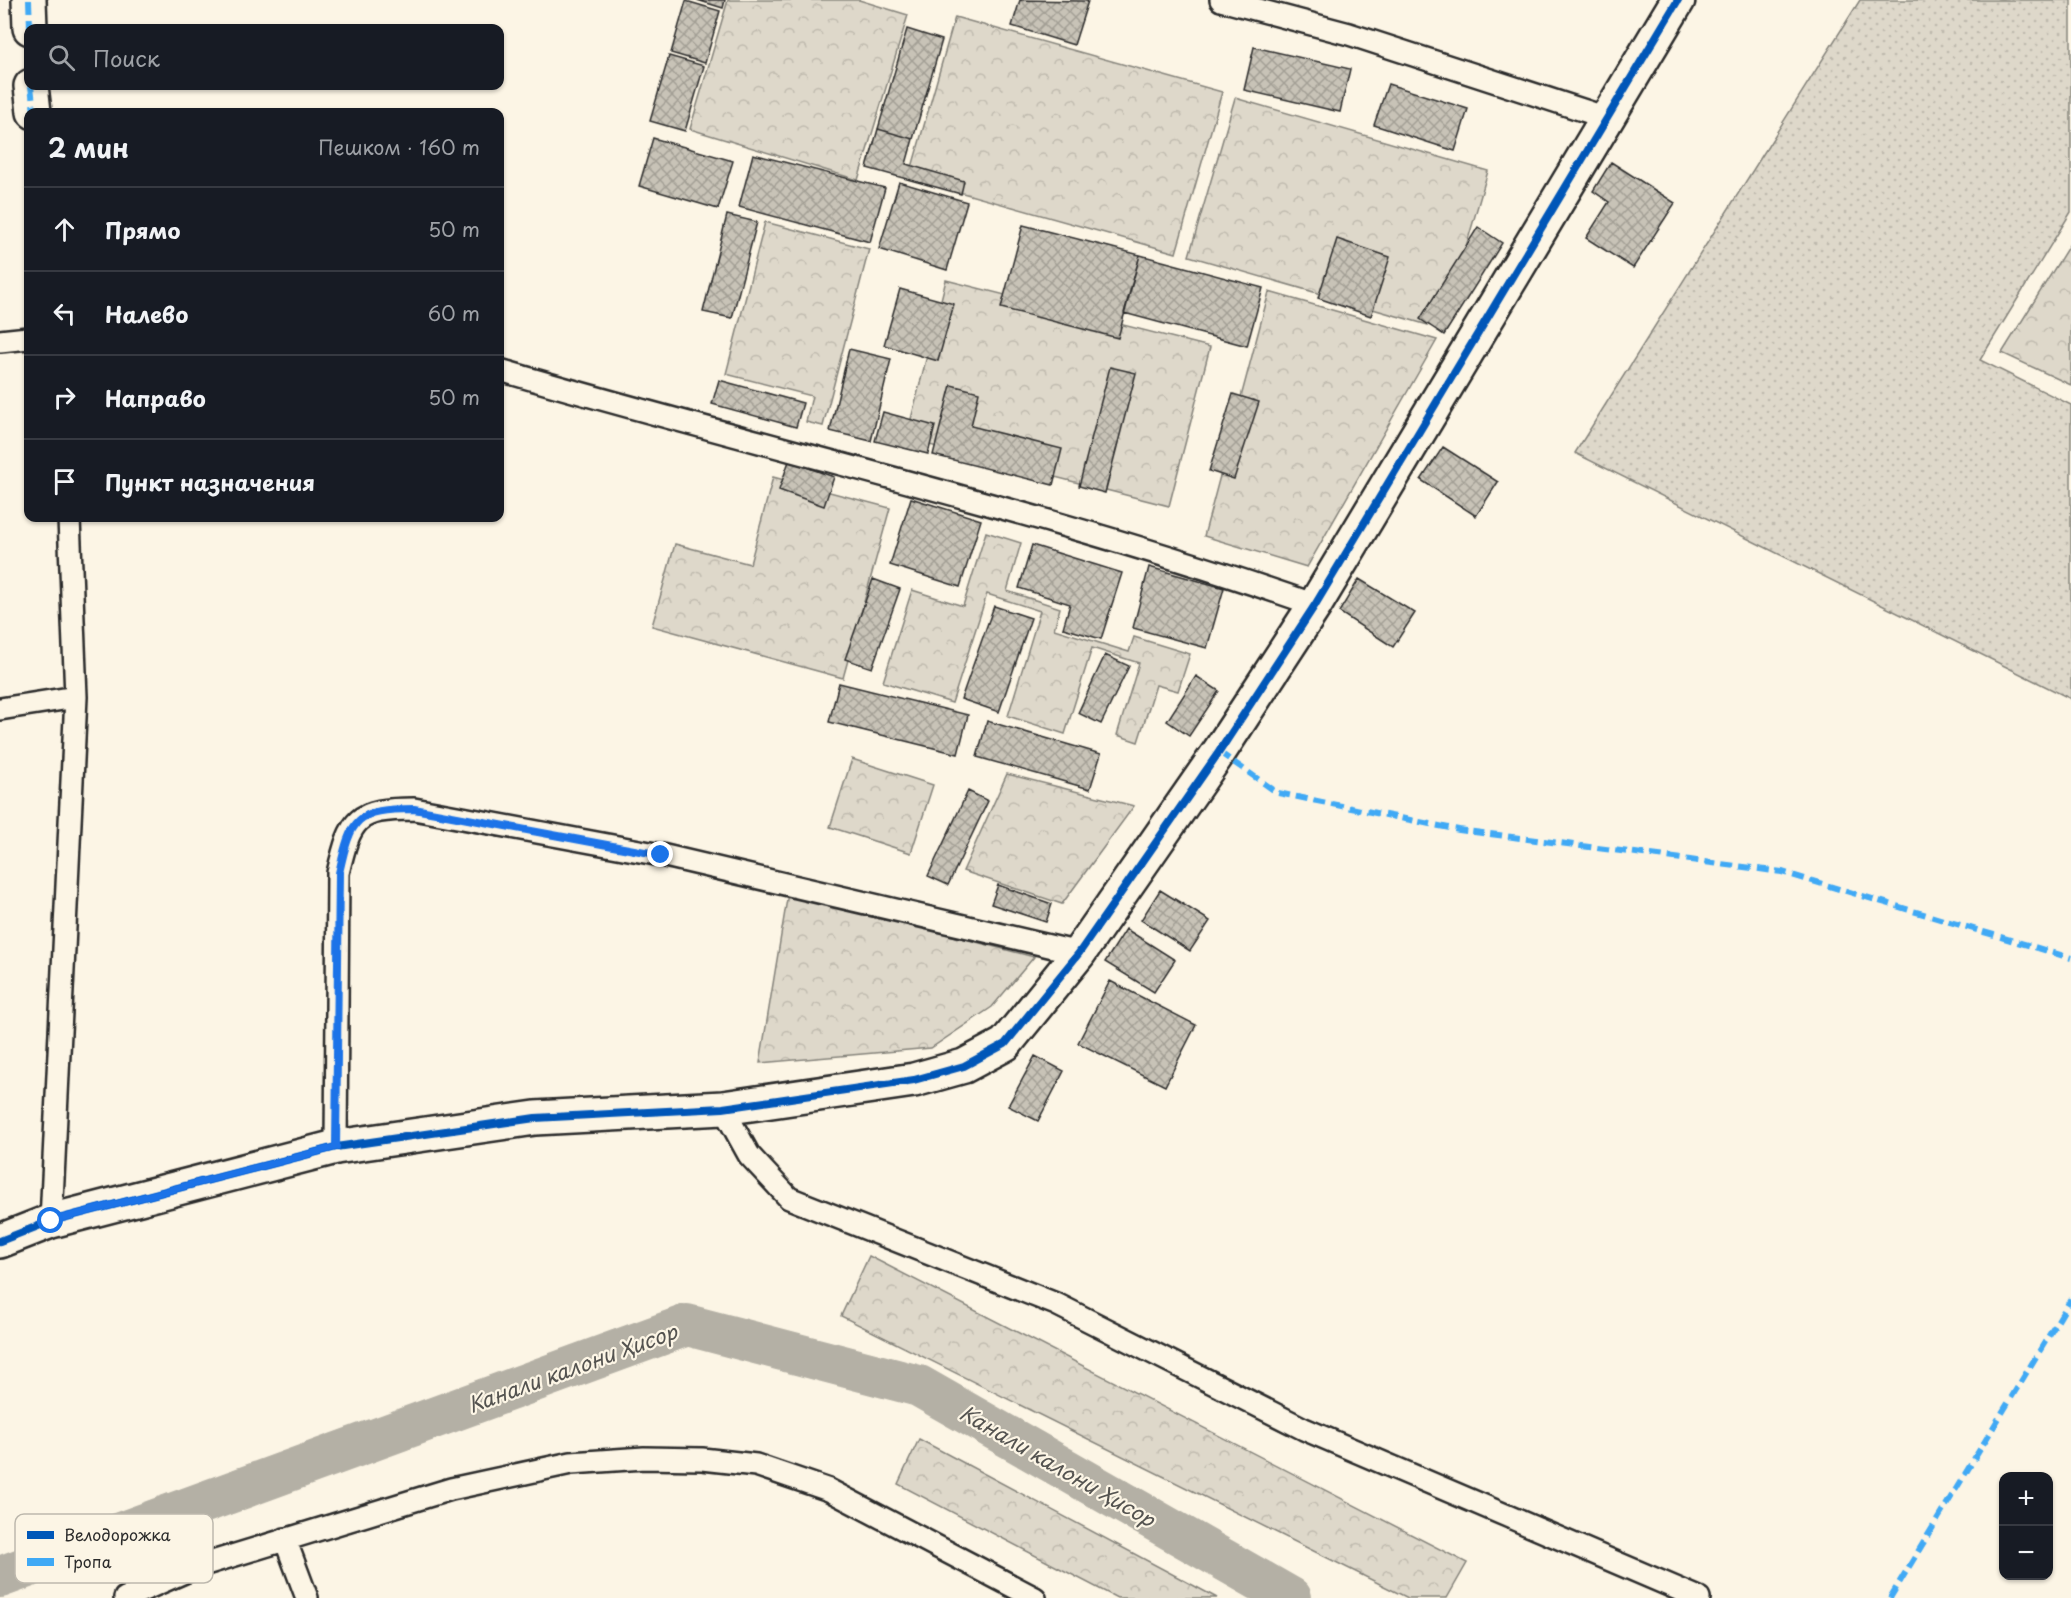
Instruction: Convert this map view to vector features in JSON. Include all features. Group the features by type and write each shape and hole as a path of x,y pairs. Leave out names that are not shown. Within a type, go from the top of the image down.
{"street":[{"path":"29,0 30,24"},
{"path":"0,1241 51,1221 336,1147 535,1118 723,1108 914,1080 964,1066 1005,1044 1079,953 1219,752 1315,605 1678,0"},
{"path":"32,90 34,108"}],"lane":[{"path":"1221,0 1349,34 1607,118"},
{"path":"0,340 24,338"},
{"path":"504,371 648,414 916,482 1217,571 1315,605"},
{"path":"51,1221 76,697 69,522"},
{"path":"0,709 76,697"},
{"path":"336,1147 339,873 347,834 363,816 381,809 414,809 661,855 1079,953"},
{"path":"723,1108 748,1155 789,1198 1056,1304 1304,1429 1699,1598"},
{"path":"213,1562 451,1489 571,1462 644,1458 702,1459 756,1465 829,1490 1035,1598"},
{"path":"285,1539 307,1598"},
{"path":"125,1598 159,1583"}],"green space":[{"path":"728,0 859,0 908,15 858,180 690,129"},
{"path":"1860,0 2071,0 2071,212 1980,360 2071,405 2071,699 1575,453"},
{"path":"955,17 1222,92 1176,253 909,178"},
{"path":"1235,98 1488,171 1442,329 1189,256"},
{"path":"765,222 869,249 823,426 806,422 812,396 726,374"},
{"path":"2071,242 2071,385 2002,353"},
{"path":"946,280 1210,347 1169,506 906,439"},
{"path":"1269,292 1437,340 1307,567 1204,536"},
{"path":"773,477 890,508 843,678 652,626 675,544 750,564"},
{"path":"986,532 1021,543 1007,591 1060,608 1054,629 1129,652 1134,637 1190,654 1178,691 1156,685 1138,742 1117,735 1139,663 1092,648 1065,734 1008,716 1040,611 987,594 952,703 883,682 912,590 963,606"},
{"path":"852,759 933,785 911,853 830,827"},
{"path":"1007,774 1134,806 1062,904 963,871"},
{"path":"788,893 1034,957 992,1007 931,1048 760,1063"},
{"path":"869,1256 1467,1563 1447,1598 1408,1598 841,1316"},
{"path":"919,1439 1217,1598 1117,1598 898,1484"}],"building":[{"path":"697,0 725,0 723,8"},
{"path":"1020,0 1088,1 1074,45 1012,26"},
{"path":"686,1 720,11 705,63 671,53"},
{"path":"907,29 942,40 913,139 878,129"},
{"path":"1254,47 1350,69 1340,112 1244,90"},
{"path":"669,56 704,66 685,131 650,121"},
{"path":"1388,84 1468,109 1455,151 1374,125"},
{"path":"878,129 913,139 906,164 964,181 961,194 867,168"},
{"path":"653,138 733,161 718,209 639,186"},
{"path":"753,154 885,188 870,242 739,207"},
{"path":"1611,162 1675,203 1633,268 1586,238 1609,202 1593,191"},
{"path":"899,182 967,202 947,270 879,249"},
{"path":"727,215 757,222 732,318 703,312"},
{"path":"1023,225 1140,255 1118,338 1001,308"},
{"path":"1478,227 1502,243 1444,335 1420,319"},
{"path":"1337,239 1390,257 1371,316 1318,298"},
{"path":"1140,255 1263,288 1247,346 1124,313"},
{"path":"900,289 954,304 938,361 884,345"},
{"path":"849,349 891,359 871,441 830,431"},
{"path":"1110,367 1136,373 1105,493 1079,486"},
{"path":"719,380 803,403 796,427 712,404"},
{"path":"951,385 979,392 971,426 1062,449 1053,485 933,455"},
{"path":"1233,394 1259,402 1234,479 1209,471"},
{"path":"883,412 935,426 928,454 875,441"},
{"path":"1443,447 1498,482 1476,516 1421,480"},
{"path":"789,461 834,477 824,506 779,490"},
{"path":"911,498 981,520 960,587 890,565"},
{"path":"1032,545 1122,573 1101,639 1063,628 1070,604 1019,588"},
{"path":"1149,567 1224,588 1207,648 1133,628"},
{"path":"873,579 900,589 872,668 845,659"},
{"path":"1359,579 1415,613 1393,647 1339,612"},
{"path":"994,606 1031,618 999,712 961,699"},
{"path":"1105,655 1129,666 1101,724 1078,713"},
{"path":"1196,676 1219,691 1189,736 1167,721"},
{"path":"839,683 968,715 958,754 829,722"},
{"path":"987,721 1101,754 1090,789 977,757"},
{"path":"968,791 988,801 948,885 928,876"},
{"path":"998,885 1052,904 1046,922 991,904"},
{"path":"1160,890 1210,921 1190,951 1141,920"},
{"path":"1126,929 1175,960 1154,992 1105,962"},
{"path":"1110,981 1196,1025 1165,1086 1078,1043"},
{"path":"1035,1056 1064,1071 1038,1121 1008,1106"}],"waterway":[{"name":"Канали калони Ҳисор","path":"172,1514 687,1325 919,1386 1291,1598"},
{"name":"Канали калони Ҳисор","path":"0,1577 15,1571"}],"marked path":[{"path":"29,0 30,24"},
{"path":"31,90 34,108"},
{"path":"1219,752 1278,793 1459,830 1782,872 2071,958"},
{"path":"1890,1598 2071,1299"}],"cycle path":[{"path":"0,1241 51,1221 336,1147 535,1118 723,1108 914,1080 964,1066 1005,1044 1079,953 1219,752 1315,605 1678,0"}],"route":[{"path":"51,1221 336,1147 339,873 347,834 363,816 381,809 414,809 661,855"}]}
